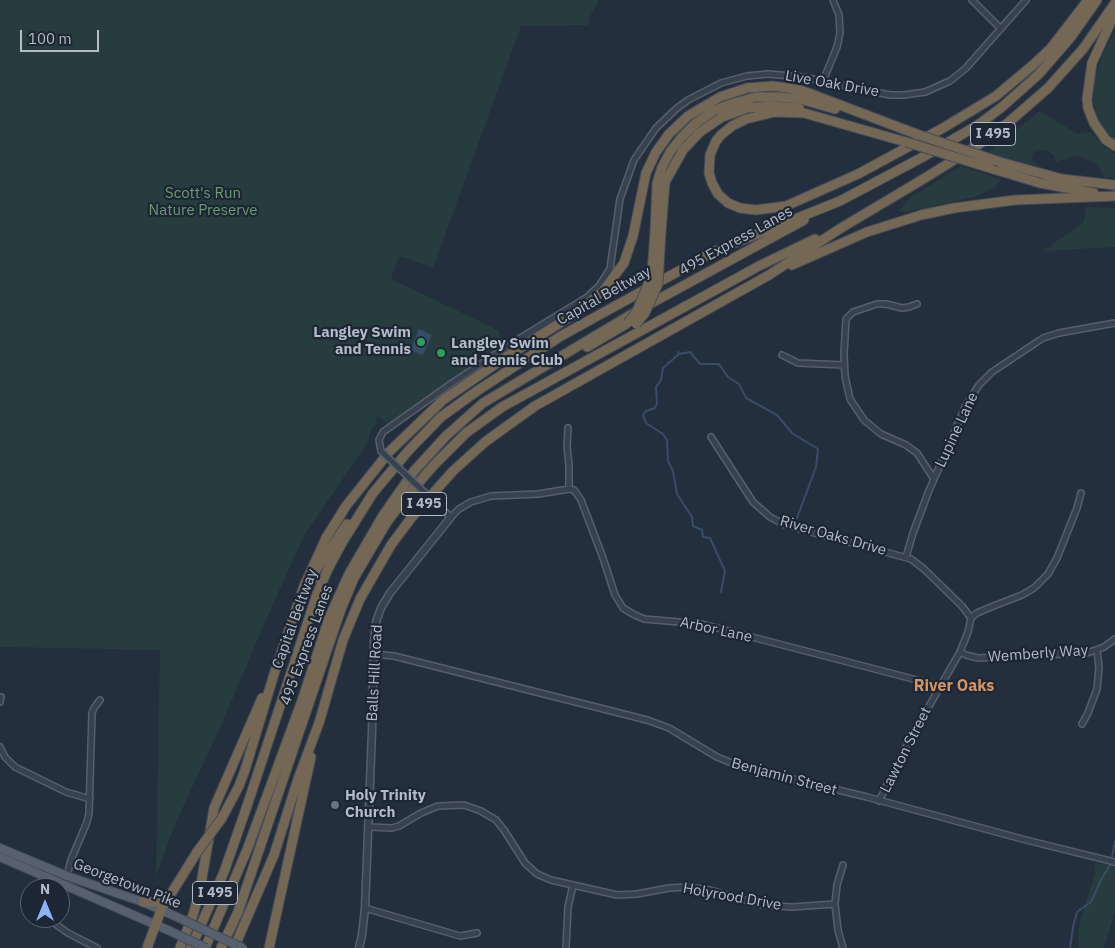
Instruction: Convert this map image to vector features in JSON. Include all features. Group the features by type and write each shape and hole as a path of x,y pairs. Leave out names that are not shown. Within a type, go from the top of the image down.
{"highway":[{"path":"906,142 804,113 775,112 746,119 721,135 710,155 709,173 718,194 728,203 740,208 756,210 786,206 858,174 943,128 996,96 1051,48 1088,0"},
{"name":"Capital Beltway","path":"190,948 217,888 248,806 317,594 339,548 373,493 409,450 441,417 561,336 715,250 840,200 950,142 978,125 1040,74 1058,54 1098,0"},
{"name":"I 495","path":"234,948 274,855 298,779 319,723 343,640 352,616 380,561 402,530 453,471 485,442 535,406 769,275 841,228 978,145 1017,116 1048,88 1098,30 1115,3"},
{"path":"1115,14 1092,63 1087,99 1088,108 1094,123 1106,140 1115,146"},
{"path":"147,948 161,910 197,852 222,818 242,778 304,586 326,538 346,506 389,452 443,400 579,311 603,291 624,263 633,236 644,182 651,162 669,134 688,116 708,103 732,92 761,87 788,88 825,99 854,112 1000,162 1062,179 1115,186"},
{"path":"502,407 543,378 610,341 645,314 658,284 657,182 662,167 670,152 681,138 696,123 713,111 756,98 779,97 800,99 919,135"},
{"path":"483,403 632,324 652,271 666,182 673,166 683,150 700,132 722,117 747,108 778,106 805,109 990,168 1062,188 1115,195"},
{"path":"769,275 867,232 921,215 954,208 1006,201 1115,195"},
{"name":"495 Express Lanes","path":"206,948 246,850 303,698 328,618 349,574 382,517 414,471 446,436 483,403 637,311 840,200"},
{"name":"495 Express Lanes","path":"221,948 238,912 329,643 354,578 387,522 406,497 466,433 502,407 759,266 841,228"},
{"path":"289,630 316,570 348,523 373,493"},
{"path":"180,948 193,915 200,890 214,808 275,671"},
{"path":"271,946 319,723"},
{"path":"143,902 159,902 169,896"}],"main road":[{"name":"Georgetown Pike","path":"0,848 67,876 143,902 243,948"},
{"name":"Georgetown Pike","path":"0,857 48,878"},
{"name":"Georgetown Pike","path":"70,890 156,925 206,948"}],"street":[{"path":"823,81 837,47 840,33 839,15 833,0"},
{"path":"972,0 1001,28"},
{"name":"Live Oak Drive","path":"451,517 381,451 379,440 383,432 514,342 586,298 599,286 610,269 620,199 629,170 648,138 676,109 714,86 742,78 781,74 890,95 926,92 950,80 966,68 1026,0"},
{"path":"917,304 902,308 877,304 853,312 846,319 845,337 844,365 850,399 860,415 881,434 906,445 917,453 934,479 914,528 906,557 924,568 962,606 971,618 984,610 1022,595 1034,588 1048,574 1057,558 1081,493"},
{"name":"Lupine Lane","path":"934,479 969,400 979,385 992,372 1049,335 1115,323"},
{"path":"782,356 798,363 844,365"},
{"path":"568,428 569,489"},
{"name":"River Oaks Drive","path":"711,437 753,502 770,517 803,530 906,557"},
{"name":"Balls Hill Road","path":"359,948 365,921 373,654 376,622 383,603 459,509 471,502 491,496 538,494 569,489"},
{"name":"Arbor Lane","path":"569,489 574,490 581,500 615,595 624,608 633,614 644,619 702,624 940,686"},
{"name":"Lawton Street","path":"879,800 909,741 960,652 971,618"},
{"name":"Wemberly Way","path":"960,652 972,657 994,658 1087,653 1097,650 1115,639"},
{"path":"1082,724 1096,689 1099,667 1097,650"},
{"name":"Benjamin Street","path":"373,654 394,656 647,720 677,732 717,757 739,766 879,800 1115,862"},
{"path":"0,697 0,702"},
{"path":"67,876 71,860 87,822 90,799 92,713 100,700"},
{"path":"0,746 5,757 15,767 66,792 90,799"},
{"name":"Holyrood Drive","path":"369,827 392,828 438,806 455,804 473,807 489,815 502,827 520,857 530,869 544,878 606,893 627,895 677,887 699,888 753,904 778,907 835,904"},
{"path":"843,865 837,884 835,904 838,930 843,948"},
{"path":"566,948 568,908 573,885"},
{"path":"365,908 460,936 477,933"},
{"path":"61,928 97,948"}],"green space":[{"name":"Scott's Run Nature Preserve","path":"0,0 599,0 589,18 588,25 521,26 433,268 399,256 391,279 498,330 506,347 389,425 378,416 368,442 305,534 220,728 175,824 156,877 160,650 0,647"},
{"path":"1115,31 1115,141 1101,127 1095,113 1093,100 1095,78 1102,56"},
{"path":"1040,111 1078,134 1091,132 1105,148 1115,153 1115,178 1104,177 1098,165 1077,155 1056,162 1054,155 1049,152 1043,150 1034,152 1033,161 1042,167 987,153"},
{"path":"961,166 1000,179 996,187 974,197 906,212 898,211 910,198"},
{"path":"1086,207 1115,208 1115,247 1043,251 1084,222"},
{"path":"1095,863 1115,865 1115,911 1104,948 1078,948 1079,925 1095,873"}],"water":[{"name":"Langley Swim and Tennis","path":"419,329 432,335 423,355 410,350"}],"waterway":[{"path":"678,352 679,354 663,368 661,380 656,387 657,403 655,408 646,411 643,415 646,423 663,434 667,440 668,461 673,471 677,494 692,517 693,526 702,530 703,537 710,538 725,571 721,592"},
{"path":"679,354 690,352 700,364 719,364 728,377 739,384 746,398 777,415 792,433 818,449 816,467 797,518"},
{"path":"1112,857 1115,842"},
{"path":"1070,948 1077,912 1091,902 1110,865"}],"place":[{"name":"Langley Swim and Tennis","path":"421,342"},
{"name":"Langley Swim and Tennis Club","path":"441,353"},
{"name":"Holy Trinity Church","path":"335,805"}],"district":[{"name":"River Oaks","path":"954,686"}]}
